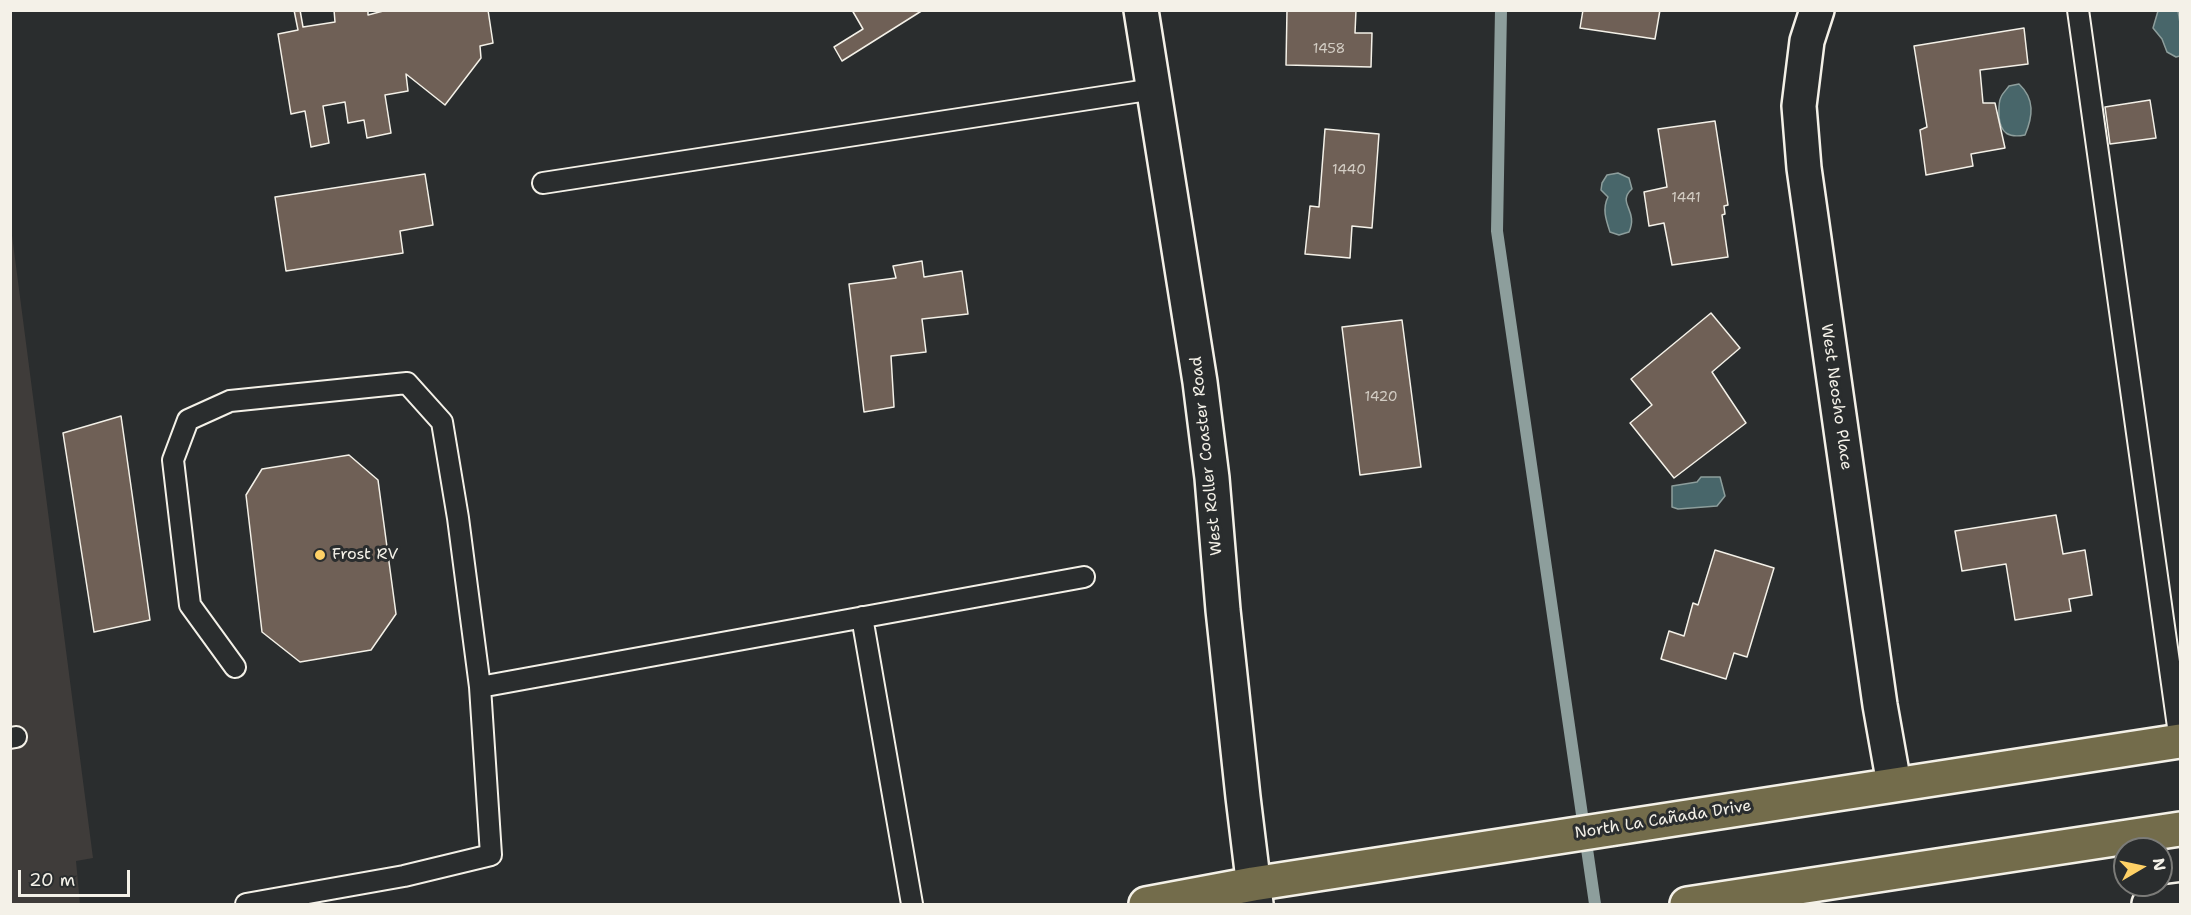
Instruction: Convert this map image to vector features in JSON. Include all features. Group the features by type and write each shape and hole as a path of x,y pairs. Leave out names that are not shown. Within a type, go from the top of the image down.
{"main road":[{"name":"North La Cañada Drive","path":"1146,904 1255,894 1545,839 2180,741"},
{"path":"1687,904 1752,900 2181,829"}],"street":[{"name":"West Roller Coaster Road","path":"1141,10 1183,267 1209,456 1222,610 1255,894"},
{"name":"West Neosho Place","path":"1817,10 1808,41 1799,106 1804,168 1880,705 1894,784"},
{"path":"2149,904 2181,900"}],"lane":[{"path":"2078,10 2180,741"},
{"path":"543,183 1154,89"},
{"path":"235,667 190,605 173,460 188,420 230,400 407,383 442,422 458,518 480,687 491,855 404,876 274,902 246,904"},
{"path":"480,687 1084,577"},
{"path":"862,617 912,904"}],"shaded area":[{"path":"10,220 93,858 76,861 80,904 11,904"}],"water":[{"path":"2158,11 2178,11 2180,56 2176,57 2167,52 2162,39 2153,28"},
{"path":"2019,84 2028,96 2031,114 2025,135 2014,136 2007,134 2002,127 1999,104 2009,86"},
{"path":"1618,173 1629,178 1632,189 1626,199 1631,218 1629,232 1619,235 1610,232 1605,210 1608,197 1601,190 1607,175"},
{"path":"1701,477 1720,477 1725,496 1717,506 1678,509 1672,507 1672,486 1697,482"}],"building":[{"path":"294,10 300,10 303,27 335,22 334,10 368,10 368,15 387,10 488,10 493,43 480,46 481,58 445,105 406,74 408,91 385,95 391,133 367,138 364,120 348,123 345,102 323,106 329,143 311,147 305,111 291,114 278,34 298,30"},
{"path":"852,10 923,10 842,61 834,47 863,29"},
{"path":"1287,10 1356,10 1355,33 1372,33 1371,67 1286,65"},
{"path":"1583,10 1660,10 1655,39 1580,28"},
{"path":"2024,28 2028,64 1980,70 1983,103 1995,103 2005,148 1971,154 1973,166 1926,175 1920,130 1927,127 1914,46"},
{"path":"2150,100 2156,138 2110,144 2105,107"},
{"path":"1715,121 1728,205 1724,206 1725,214 1722,215 1728,257 1672,265 1664,223 1649,226 1644,192 1667,187 1658,129"},
{"path":"1325,129 1379,134 1372,228 1352,226 1350,258 1305,254 1310,206 1319,207"},
{"path":"425,174 433,225 400,231 403,253 286,271 275,197"},
{"path":"922,261 924,277 962,271 968,314 922,319 926,352 891,356 894,407 864,412 849,284 896,278 893,266"},
{"path":"1711,313 1740,348 1712,372 1746,423 1674,478 1630,423 1652,405 1631,379"},
{"path":"1402,320 1421,467 1360,475 1342,327"},
{"path":"121,416 150,620 94,632 63,433"},
{"name":"Frost RV","path":"349,455 378,480 396,614 371,650 300,662 262,632 246,495 262,469"},
{"path":"2056,515 2063,554 2085,550 2092,595 2069,599 2071,611 2015,620 2006,564 1962,571 1955,531"},
{"path":"1715,550 1774,568 1747,657 1734,653 1726,679 1661,659 1669,631 1684,636 1693,603 1698,605"}],"waterway":[{"path":"1501,10 1497,231 1595,904"}],"place":[{"name":"Frost RV","path":"320,555"}]}
